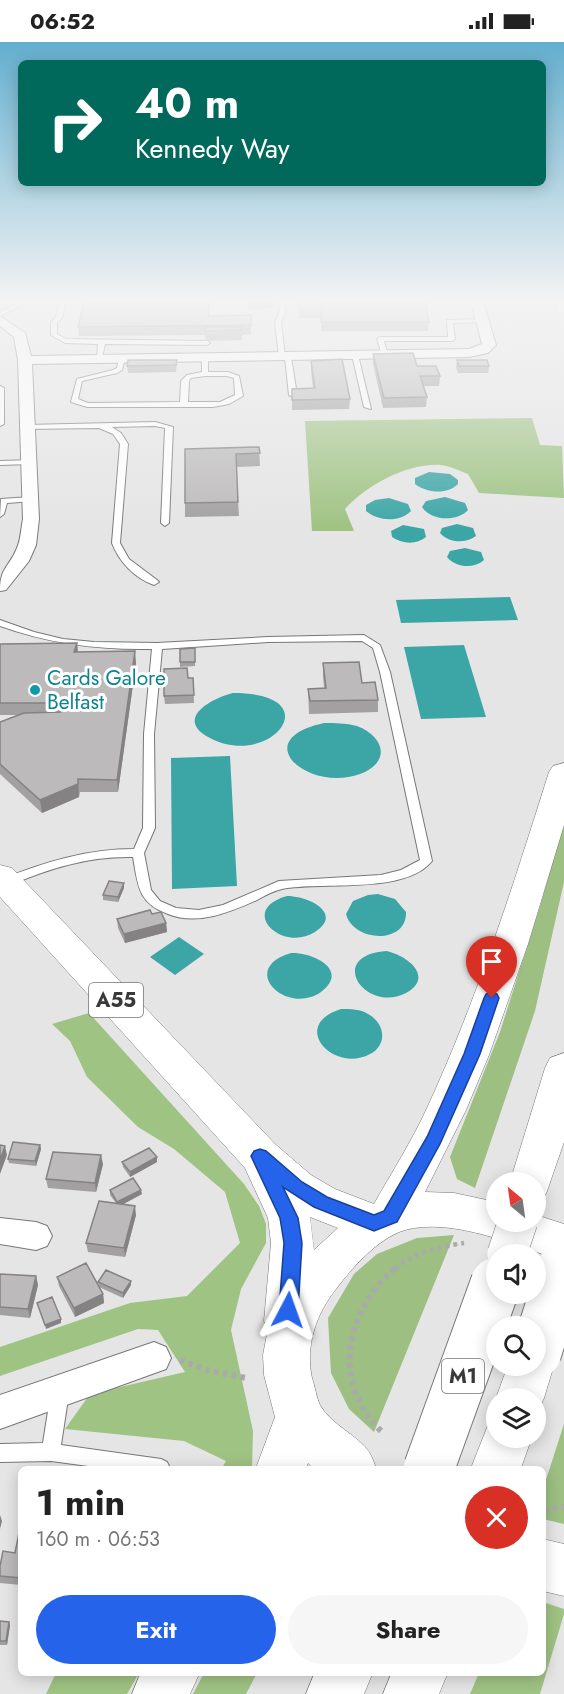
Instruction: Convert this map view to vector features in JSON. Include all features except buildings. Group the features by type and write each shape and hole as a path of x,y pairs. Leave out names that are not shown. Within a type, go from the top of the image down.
{"highway":[{"path":"382,1220 434,1140 472,1054 529,890 564,772"},
{"name":"A55","path":"3,879 260,1156 296,1187 320,1202 382,1220"},
{"path":"534,1172 546,1138 564,1068"},
{"name":"A55","path":"260,1156 289,1218 293,1243 285,1347 288,1383 300,1416 330,1451 349,1466"},
{"name":"A55","path":"285,1347 297,1306 327,1265 382,1220 417,1210 436,1209 469,1214 564,1243"},
{"path":"546,1322 564,1265"},
{"name":"M1","path":"430,1466 488,1304"},
{"path":"282,1466 300,1416"},
{"path":"497,1466 503,1448"},
{"path":"546,1566 564,1570"},
{"path":"160,1694 170,1676"},
{"path":"334,1694 343,1676"},
{"path":"411,1694 418,1676"}],"street":[{"path":"0,586 20,561 27,545 31,519 25,375"},
{"path":"0,1231 36,1236"},
{"path":"0,1412 154,1358"}],"lane":[{"path":"101,375 79,380 74,400 87,405 220,404 232,401 239,396 237,377 231,375"},
{"path":"184,404 185,381 189,376 196,375"},
{"path":"289,375 293,395"},
{"path":"360,375 368,407"},
{"path":"0,388 0,424"},
{"path":"26,427 154,424 169,427 165,523"},
{"path":"98,425 113,431 122,438 124,444 116,543 120,555 131,568 154,582"},
{"path":"0,463 30,462"},
{"path":"0,514 4,501 31,499"},
{"path":"0,623 42,638 66,643 157,646 257,639 364,638 377,647 426,861 405,873 381,879 279,885 226,909 199,914 174,912 156,904 145,891 138,853 149,828 149,734 157,646"},
{"path":"3,879 77,856 114,852 138,853"},
{"path":"51,1452 60,1391"},
{"path":"0,1453 51,1452 147,1466"}],"path":[{"path":"381,1431 365,1414 352,1388 350,1355 352,1333 358,1316 380,1279 396,1265 427,1249 444,1244 464,1243"},
{"path":"154,1358 186,1361 210,1371 246,1378"},
{"path":"546,1510 564,1507"}],"green space":[{"path":"532,418 540,445 562,446 564,498 479,493 468,474 451,467 428,465 388,477 354,500 345,509 354,531 312,531 305,421"},
{"path":"564,810 564,882 535,1011 475,1188 457,1179 450,1157 500,1032 542,900"},
{"path":"89,1013 244,1184 259,1206 266,1224 266,1243 241,1289 231,1330 253,1431 252,1466 223,1466 226,1461 184,1441 65,1429 90,1394 185,1372 158,1330 138,1329 0,1376 0,1347 130,1303 187,1296 240,1243 225,1192 174,1149 138,1127 87,1077 70,1041 52,1024"},
{"path":"454,1235 374,1432 349,1409 331,1373 328,1318 354,1274 377,1254 417,1238"},
{"path":"564,1424 564,1524 546,1520 546,1480"},
{"path":"546,1603 564,1609 546,1674"},
{"path":"54,1676 137,1676 127,1694 46,1694"},
{"path":"202,1676 255,1676 246,1694 193,1694"},
{"path":"478,1676 545,1676 540,1694 470,1694"}],"water":[{"path":"429,472 450,474 458,480 458,484 448,490 437,492 415,484 415,478"},
{"path":"445,497 465,503 468,510 457,517 444,518 431,515 422,507 426,501"},
{"path":"389,498 408,504 411,511 395,519 382,519 366,511 366,505 375,500"},
{"path":"457,524 473,528 476,536 472,539 457,541 448,539 440,533 442,528"},
{"path":"403,525 424,529 426,537 409,543 392,537 391,531"},
{"path":"465,548 481,552 484,560 475,565 465,566 447,557 450,551"},
{"path":"510,597 518,620 401,623 396,600"},
{"path":"464,645 486,717 421,719 404,647"},
{"path":"233,693 263,696 280,705 285,716 281,728 270,738 253,744 232,745 210,738 200,731 195,724 195,717 200,710 215,699"},
{"path":"324,723 349,724 366,730 378,742 381,749 377,763 360,774 341,778 306,771 294,762 288,752 290,741 301,731"},
{"path":"230,756 237,886 172,889 171,758"},
{"path":"378,894 395,899 406,912 404,923 389,935 379,936 358,930 346,914 353,901"},
{"path":"287,896 313,902 320,907 326,918 323,925 315,932 302,937 278,934 265,919 266,910 272,902"},
{"path":"179,937 204,954 175,975 150,957"},
{"path":"386,951 409,962 418,974 414,987 406,993 391,997 377,996 358,982 355,972 358,963 368,955"},
{"path":"291,953 300,953 318,959 330,970 332,976 329,984 321,992 308,998 294,998 273,988 268,979 268,969 275,960"},
{"path":"341,1009 362,1011 374,1018 382,1034 382,1040 376,1050 356,1058 343,1058 331,1053 322,1045 318,1036 318,1026 326,1016"}],"place":[{"name":"Cards Galore Belfast","path":"35,690"}],"route":[{"path":"288,1310 293,1243 289,1218 260,1156 296,1187 320,1202 374,1223 390,1216 419,1170 434,1140 472,1054 492,998"}]}
